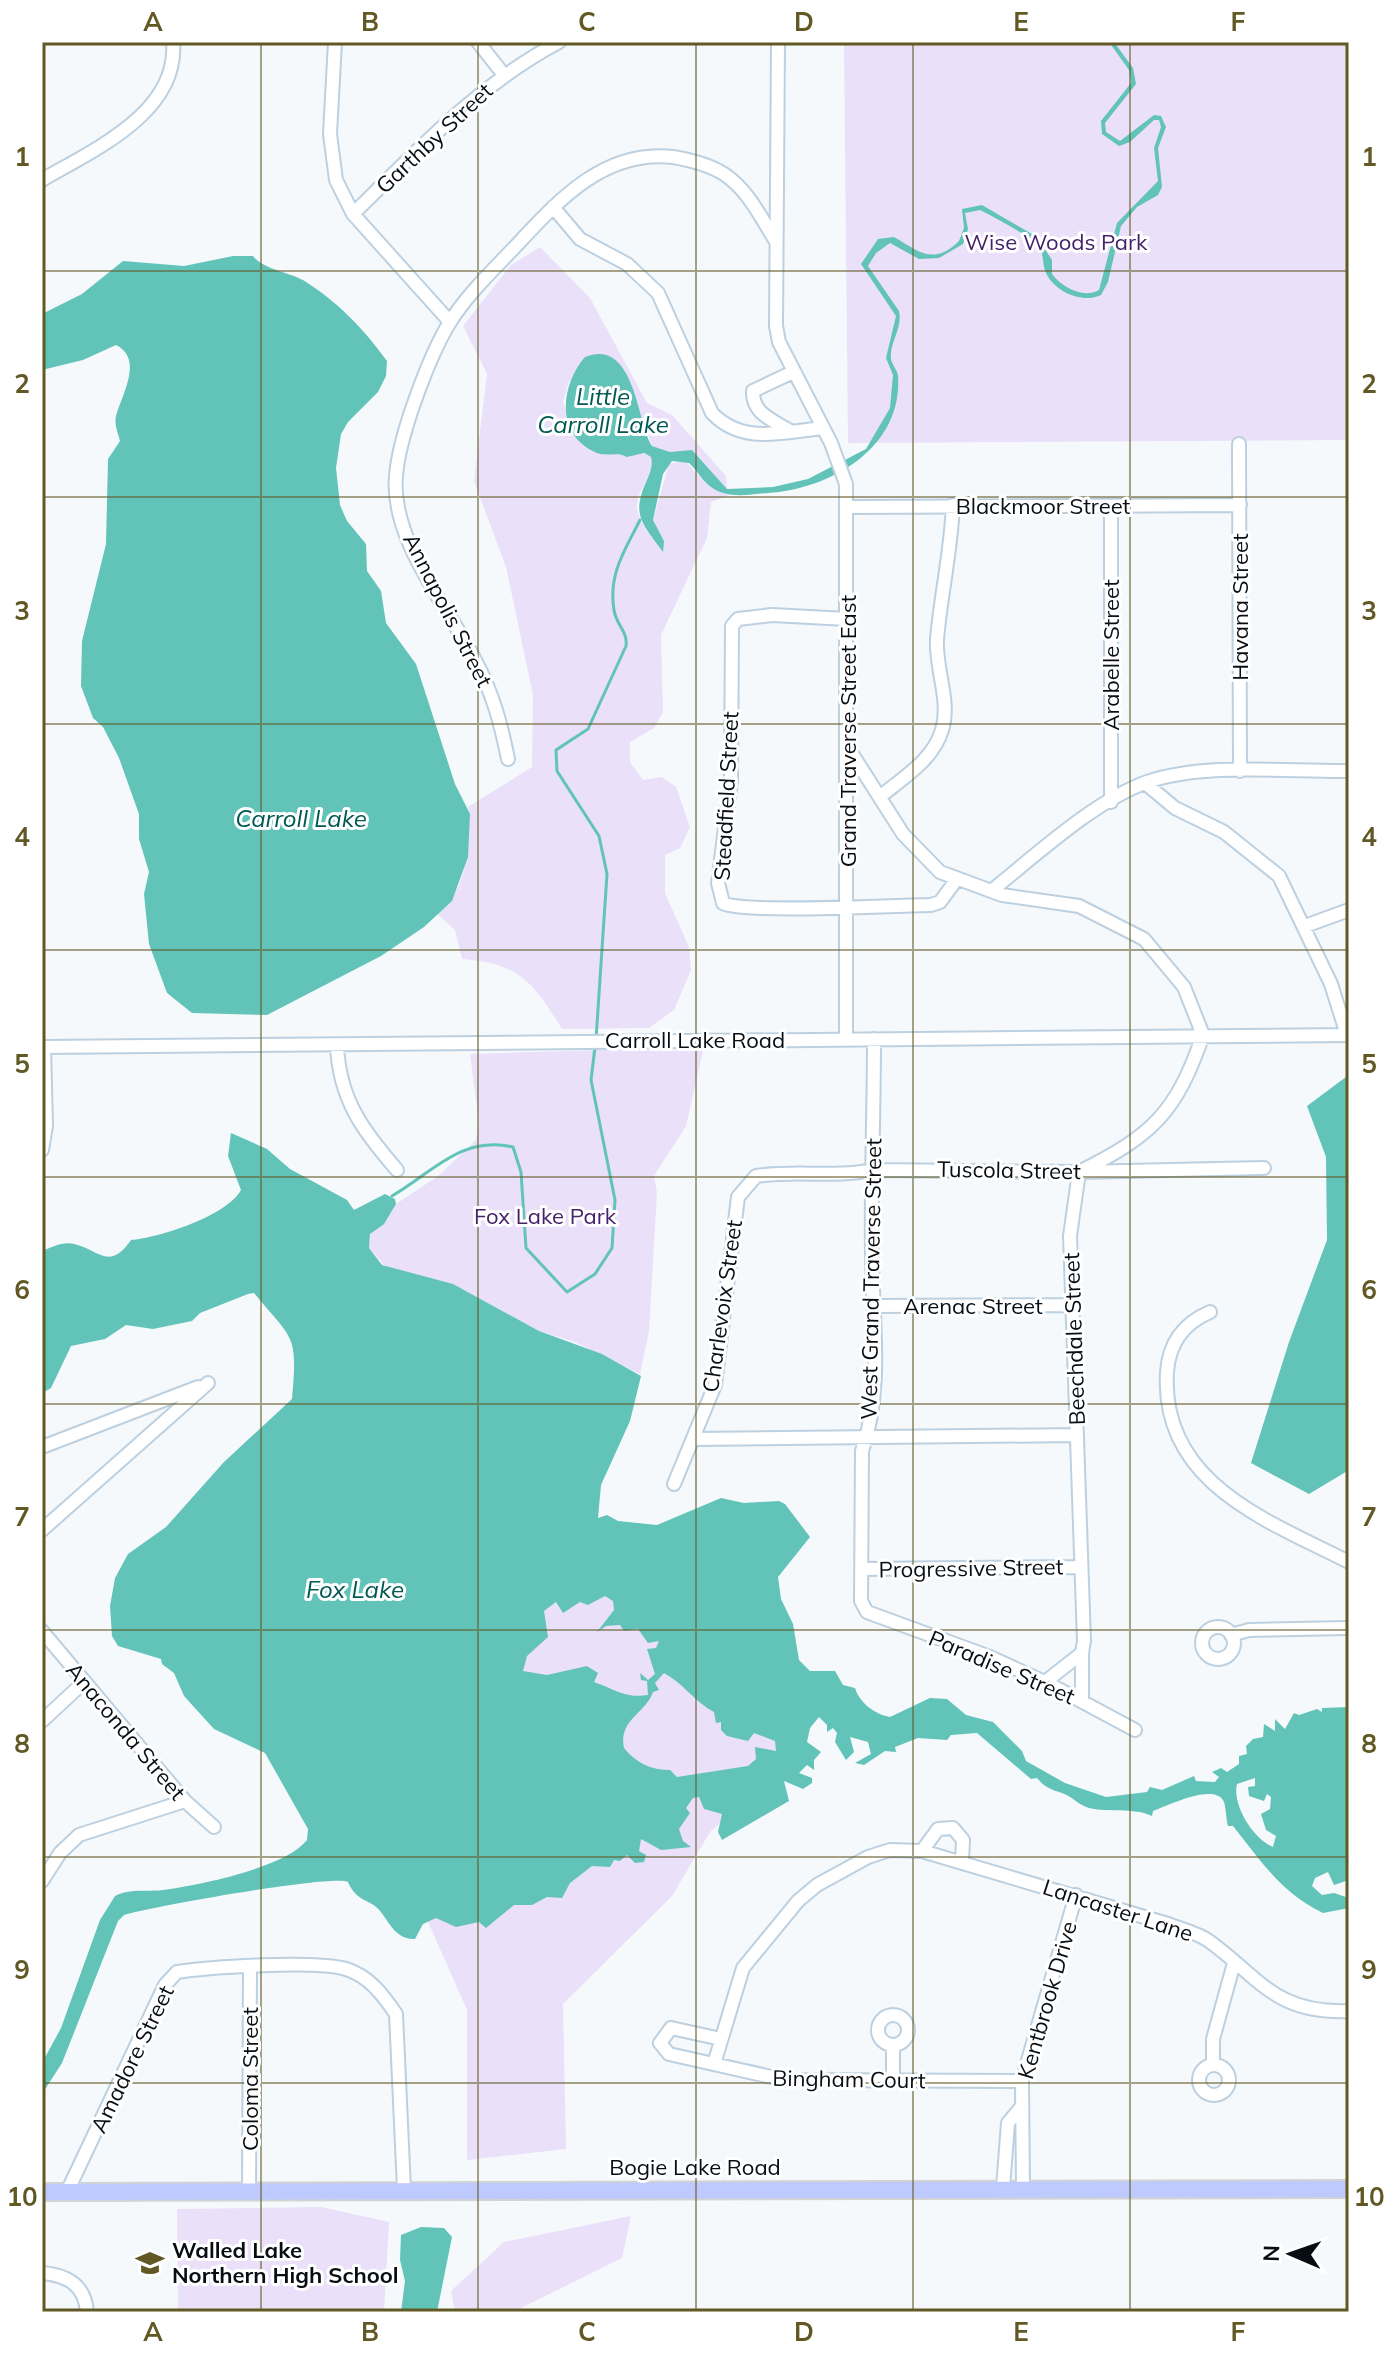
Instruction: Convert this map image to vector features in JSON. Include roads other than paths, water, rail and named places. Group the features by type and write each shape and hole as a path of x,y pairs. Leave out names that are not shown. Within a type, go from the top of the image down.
{"main road":[{"name":"Bogie Lake Road","path":"42,2192 1349,2189"}],"street":[{"path":"42,180 144,114 168,76 173,42"},
{"path":"335,42 330,134 336,180 353,214 450,322"},
{"path":"478,42 504,75"},
{"name":"Garthby Street","path":"353,214 470,99 559,42"},
{"path":"553,207 580,239 627,264 658,293 712,413 721,422 746,434 823,428 793,372 776,326 775,241 780,165 774,44"},
{"name":"Annapolis Street","path":"508,759 498,708 415,553 397,492 396,476 406,433 450,322 480,284 553,207 597,173 623,160 659,156 695,160 724,174 746,193 775,241"},
{"path":"790,431 758,412 752,402 753,391 765,382 793,372"},
{"name":"Grand Traverse Street East","path":"823,428 843,475 847,507 846,1039"},
{"name":"Havana Street","path":"1239,444 1240,771"},
{"path":"881,796 927,759 943,729 945,713 937,639 949,564 953,505"},
{"name":"Blackmoor Street","path":"847,507 1240,505"},
{"name":"Arabelle Street","path":"1111,507 1111,802"},
{"name":"Steadfield Street","path":"847,619 753,616 738,619 730,632 731,781 718,883 723,903 730,907 848,905"},
{"path":"847,746 903,834 940,872 991,891 1079,906 1144,939 1184,987 1203,1035 1186,1084 1155,1125 1105,1159 1079,1172"},
{"path":"991,891 1111,802 1145,783 1186,774 1349,771"},
{"path":"1145,783 1175,808 1224,832 1279,876 1331,984 1348,1035"},
{"path":"848,905 931,905 940,902 957,879"},
{"path":"1305,926 1349,910"},
{"name":"Carroll Lake Road","path":"43,1047 1348,1035"},
{"name":"West Grand Traverse Street","path":"867,1612 861,1601 862,1451 867,1439 874,1382 874,1039"},
{"path":"337,1045 340,1078 355,1118 397,1170"},
{"path":"42,1150 46,1126 43,1047"},
{"name":"Tuscola Street","path":"756,1176 790,1171 849,1175 872,1170 1079,1172 1264,1168"},
{"name":"Beechdale Street","path":"1079,1172 1070,1236 1081,1567 1082,1701"},
{"name":"Charlevoix Street","path":"674,1484 715,1385 738,1197 756,1176"},
{"name":"Arenac Street","path":"873,1306 1072,1305"},
{"path":"1210,1312 1195,1318 1181,1332 1168,1363 1170,1408 1185,1452 1231,1500 1349,1562"},
{"path":"42,1447 208,1383 42,1530"},
{"path":"694,1439 1077,1435"},
{"name":"Progressive Street","path":"861,1569 1081,1567"},
{"name":"Paradise Street","path":"867,1612 990,1657 1045,1682 1135,1730"},
{"path":"1231,1635 1249,1630 1349,1628"},
{"name":"Anaconda Street","path":"42,1631 185,1801 214,1827"},
{"path":"1045,1682 1082,1653"},
{"path":"42,1721 84,1682"},
{"path":"42,1881 60,1853 79,1835 185,1801"},
{"path":"922,1851 938,1829 953,1828 963,1840 962,1862"},
{"name":"Lancaster Lane","path":"714,2064 743,1968 798,1901 817,1885 868,1857 890,1850 922,1851 962,1862 1076,1895 1207,1939 1266,1991 1296,2004 1349,2011"},
{"name":"Kentbrook Drive","path":"1023,2188 1022,2081 1076,1895"},
{"path":"1213,2065 1213,2039 1234,1963"},
{"name":"Amadore Street","path":"67,2192 165,1985 177,1972 250,1967 346,1969 367,1980 382,1993 396,2014 404,2189"},
{"name":"Coloma Street","path":"249,2190 250,1967"},
{"name":"Bingham Court","path":"721,2039 671,2028 661,2038 662,2048 669,2054 785,2080 1022,2081"},
{"path":"893,2045 893,2081"},
{"name":"Kentbrook Drive","path":"1003,2188 1008,2123 1022,2106"},
{"path":"42,2273 68,2277 79,2288 87,2312"}],"water":[{"name":"Little Carroll Lake","path":"1109,42 1114,42 1133,68 1136,84 1105,123 1106,132 1120,141 1154,115 1161,116 1166,127 1158,148 1162,187 1158,195 1137,207 1121,226 1108,282 1101,295 1078,297 1057,287 1047,275 1041,250 1034,241 980,210 965,213 968,229 963,244 939,258 919,259 890,243 876,253 868,266 900,317 891,353 898,376 896,402 889,424 875,444 838,473 815,483 792,490 747,495 720,492 707,484 689,463 672,461 663,474 653,520 664,541 663,552 645,527 640,512 642,494 651,470 651,457 644,453 627,457 597,453 583,445 568,423 566,410 570,382 585,357 602,354 614,359 624,370 652,446 670,452 692,450 727,489 773,487 808,479 866,449 890,408 893,375 886,358 896,316 861,264 878,239 894,237 925,254 941,253 959,241 964,228 962,209 982,205 1037,237 1052,260 1052,274 1061,283 1080,292 1099,290 1117,223 1158,181 1154,148 1161,127 1159,120 1154,120 1130,142 1119,146 1102,134 1101,121 1131,83 1129,70"},
{"name":"Carroll Lake","path":"233,256 253,256 263,264 316,288 349,316 387,361 386,376 378,392 348,422 341,434 336,468 340,505 347,521 366,544 367,571 381,591 386,623 416,664 455,784 470,814 468,857 452,901 424,927 381,956 267,1015 192,1013 167,993 149,944 144,894 149,872 139,839 139,814 119,758 103,727 93,718 81,686 82,641 106,544 108,459 120,441 116,419 129,378 129,359 116,345 83,360 42,370 42,314 82,294 123,261 184,266"},
{"path":"1346,1077 1349,1470 1309,1494 1251,1463 1289,1342 1327,1240 1326,1157 1307,1106"},
{"name":"Fox Lake","path":"231,1133 267,1149 290,1169 347,1200 354,1210 385,1194 395,1199 396,1204 384,1224 370,1234 369,1248 382,1265 453,1284 539,1331 602,1354 641,1376 630,1421 601,1485 598,1518 607,1515 618,1521 657,1525 721,1498 744,1503 779,1501 785,1504 810,1537 778,1577 781,1599 793,1624 799,1660 810,1671 835,1671 843,1685 855,1688 864,1703 878,1713 890,1717 930,1698 947,1699 966,1715 993,1722 1022,1751 1026,1761 1065,1783 1106,1797 1147,1792 1150,1787 1162,1790 1194,1776 1196,1781 1215,1782 1219,1777 1212,1772 1221,1768 1227,1772 1239,1764 1239,1756 1247,1754 1246,1746 1253,1739 1263,1737 1264,1724 1275,1731 1275,1719 1285,1729 1294,1713 1299,1715 1317,1709 1322,1712 1322,1708 1349,1707 1349,1880 1334,1885 1328,1872 1315,1878 1312,1886 1322,1895 1334,1893 1349,1898 1349,1908 1323,1913 1283,1886 1233,1826 1228,1826 1224,1802 1217,1795 1188,1798 1153,1811 1152,1816 1089,1808 1066,1794 1048,1788 1037,1778 1031,1779 977,1733 951,1735 947,1740 918,1738 895,1747 896,1752 885,1751 864,1765 855,1763 871,1754 868,1742 850,1737 854,1752 846,1760 835,1742 837,1733 833,1728 827,1732 827,1725 819,1717 810,1728 807,1742 821,1752 814,1760 814,1770 807,1765 799,1773 812,1778 812,1783 803,1789 784,1781 789,1801 722,1840 718,1832 722,1814 704,1809 699,1797 693,1798 686,1808 690,1813 679,1829 683,1841 691,1847 661,1850 641,1839 639,1851 646,1855 644,1862 635,1863 627,1855 620,1861 614,1860 610,1867 592,1866 570,1883 562,1898 547,1897 532,1905 514,1905 486,1928 479,1922 456,1927 436,1918 423,1924 415,1939 409,1939 395,1930 377,1908 355,1894 348,1882 335,1881 240,1892 124,1915 118,1921 62,2063 42,2094 42,2063 61,2028 100,1920 115,1896 132,1891 179,1888 240,1874 280,1859 307,1840 308,1829 265,1753 214,1729 184,1696 174,1673 162,1664 161,1659 118,1646 112,1636 110,1606 115,1578 128,1554 166,1527 224,1462 292,1399 293,1349 285,1330 254,1293 200,1313 192,1321 153,1329 126,1325 105,1339 71,1346 51,1388 42,1393 42,1251 70,1243 110,1257 123,1250 131,1240 158,1235 207,1217 233,1200 241,1190 228,1156","holes":["605,1596 613,1601 614,1610 597,1632 606,1626 620,1625 624,1631 638,1629 648,1643 659,1641 656,1648 647,1649 655,1674 648,1680 640,1673 641,1680 647,1681 648,1695 627,1695 594,1682 598,1673 587,1666 547,1675 523,1671 527,1656 548,1637 544,1611 556,1602 563,1613 580,1602 588,1605","664,1673 714,1712 716,1723 721,1722 721,1730 727,1736 748,1741 754,1733 775,1741 776,1751 755,1747 756,1759 748,1766 677,1777 670,1770 656,1769 639,1762 624,1748 623,1738 629,1724 653,1692 659,1690 655,1683","1255,1778 1255,1786 1248,1787 1249,1796 1264,1801 1267,1794 1271,1797 1270,1809 1261,1814 1266,1830 1276,1836 1273,1847 1265,1843 1245,1820 1238,1801 1237,1784"]},
{"path":"421,2227 444,2228 452,2237 437,2312 401,2312 405,2281 400,2260 401,2235"}],"waterway":[{"path":"596,1039 607,874 599,836 557,771 556,750 588,729 626,646 614,610 613,585 619,563 640,520"},
{"path":"392,1196 463,1151 478,1146 513,1147 521,1172 526,1248 567,1292 595,1274 612,1248 615,1200 591,1080 595,1047"}],"place":[{"name":"Walled Lake Northern High School","path":"150,2263"}],"park label":[{"name":"Wise Woods Park","path":"1056,242"},
{"name":"Fox Lake Park","path":"545,1216"}]}
